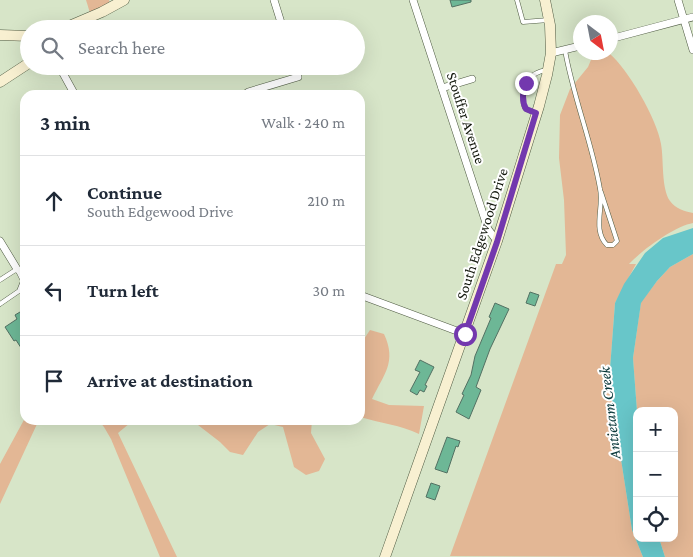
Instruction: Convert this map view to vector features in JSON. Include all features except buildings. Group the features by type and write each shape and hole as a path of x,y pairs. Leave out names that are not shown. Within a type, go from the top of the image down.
{"main road":[{"path":"83,20 124,0"},
{"name":"South Edgewood Drive","path":"385,557 497,242 536,113 551,54 549,20 545,0"},
{"path":"0,35 20,36"},
{"path":"0,82 20,69"}],"street":[{"path":"274,0 280,20"},
{"name":"Stouffer Avenue","path":"413,0 488,229 497,242"},
{"path":"678,0 693,50"},
{"path":"618,37 693,17"},
{"path":"551,54 573,48"},
{"path":"64,75 71,90"},
{"path":"255,90 298,77 297,75"},
{"path":"442,88 472,79"},
{"path":"0,241 17,269"},
{"path":"365,297 465,334"}],"lane":[{"path":"517,0 523,22 549,20"},
{"path":"565,50 569,74 601,192 615,232 617,241 613,245 607,245 602,240 599,229 601,192"},
{"path":"536,113 526,109 523,104 523,88 536,73 548,70"},
{"path":"0,280 17,269 20,274"},
{"path":"0,304 15,295 20,289"}],"shaded area":[{"path":"86,0 109,0 110,3 90,13"},
{"path":"591,60 617,60 625,70 641,95 654,121 661,144 667,195 675,206 693,213 693,223 659,239 629,264 636,264 615,303 609,382 633,542 637,542 643,557 450,556 556,264 562,264 566,255 564,200 559,158 560,115 570,89 588,67"},
{"path":"693,254 693,557 665,557 660,542 678,542 678,407 637,407 633,358 641,302 670,267"},
{"path":"370,330 384,334 389,352 387,368 372,399 389,405 424,406 419,434 398,426 365,418 365,338"},
{"path":"21,425 37,425 0,504 0,464"},
{"path":"102,425 128,425 118,433 177,557 160,557 111,439"},
{"path":"198,425 268,425 258,432 243,455 230,452"},
{"path":"274,425 312,425 311,433 325,459 319,471 306,475 294,467 283,427"}],"water":[{"name":"Antietam Creek","path":"693,228 693,254 670,267 641,303 633,358 637,407 633,407 633,532 609,382 615,303 624,284 645,253 663,238"},
{"name":"Antietam Creek","path":"637,542 660,542 665,557 643,557"}],"route":[{"path":"465,334 497,242 536,113 526,109 523,104 523,88 526,83"}]}
